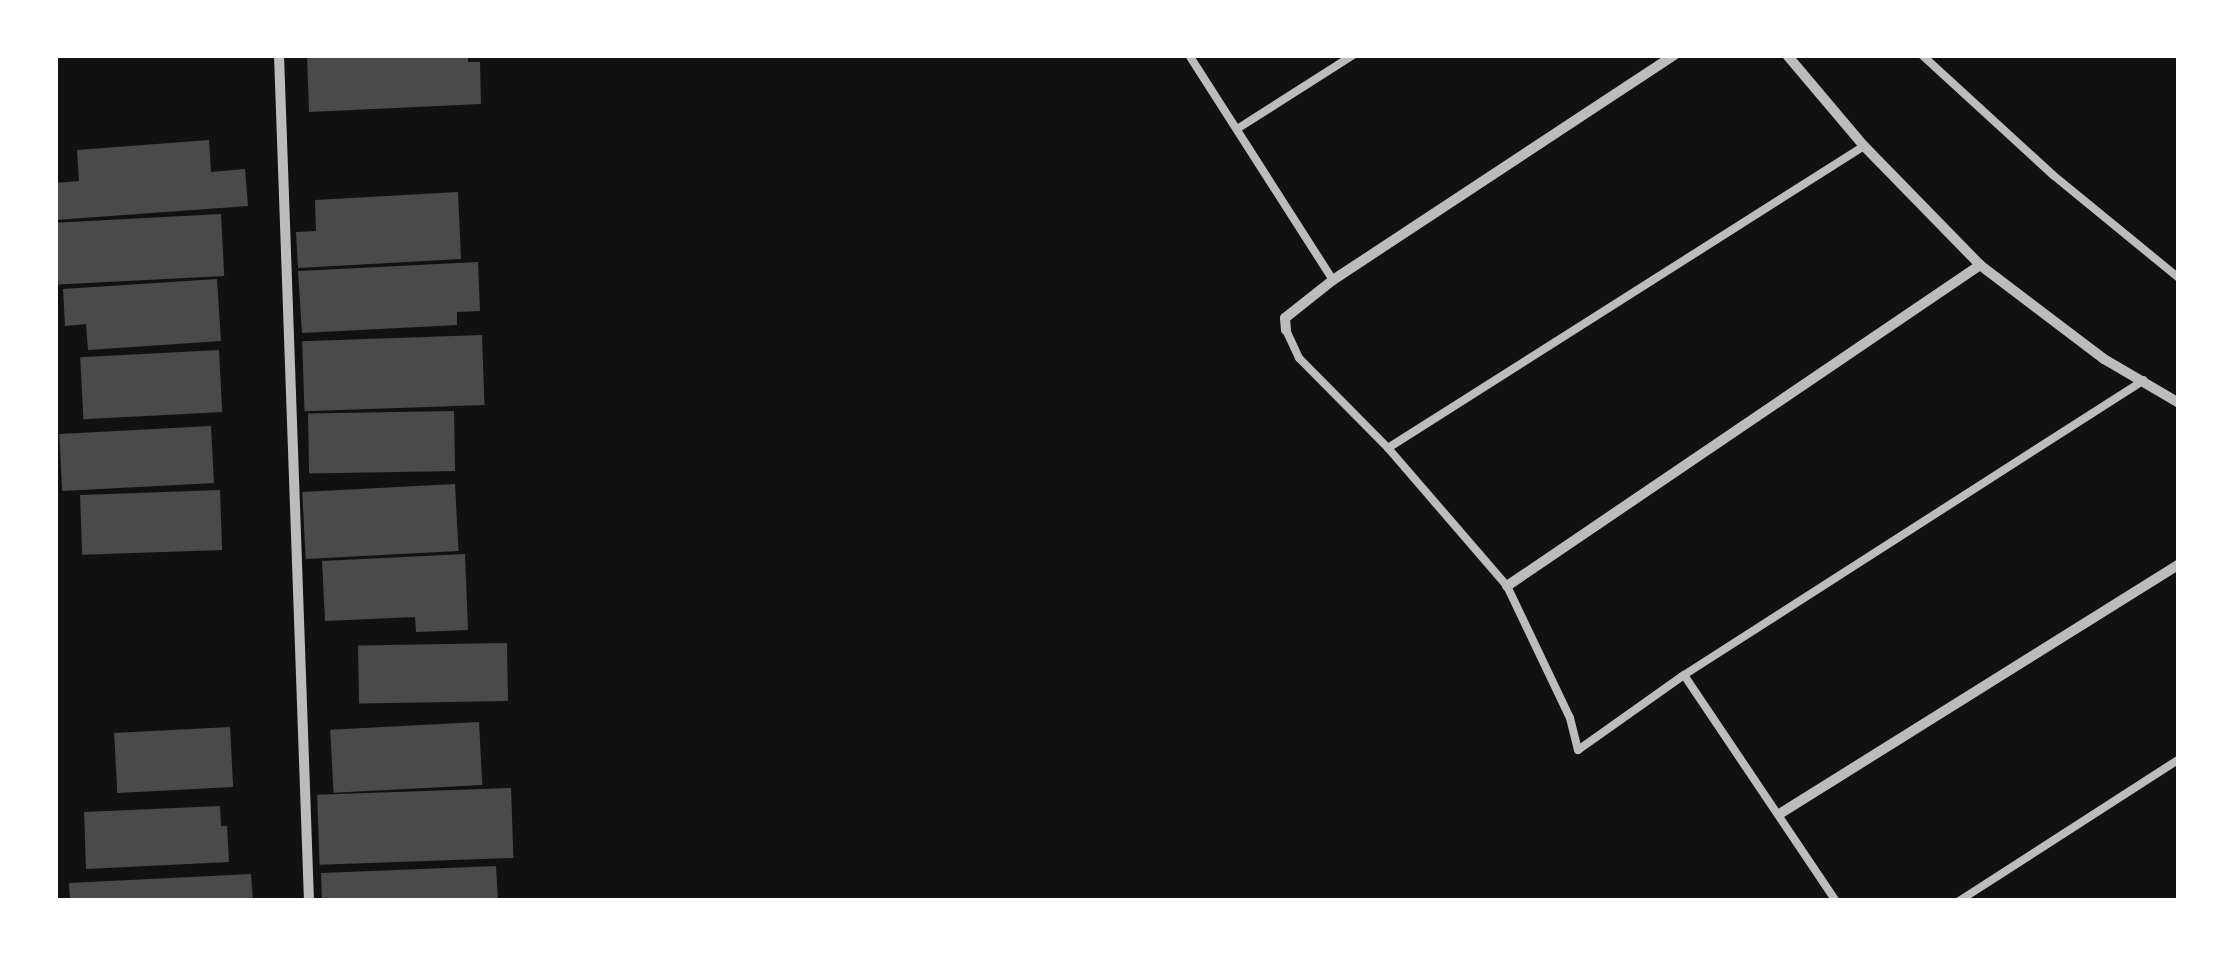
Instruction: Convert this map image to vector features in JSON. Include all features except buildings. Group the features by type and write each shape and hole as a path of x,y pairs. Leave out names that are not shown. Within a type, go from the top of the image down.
{"street":[{"path":"279,55 309,901"},
{"path":"1286,330 1286,318 1333,280 1674,55"},
{"path":"1787,55 1864,146 1980,266 2104,359 2179,402"},
{"path":"1507,586 1980,266"},
{"path":"1781,813 2179,564"}],"lane":[{"path":"1190,55 1333,280"},
{"path":"1236,128 1353,55"},
{"path":"1922,55 2054,175 2179,278"},
{"path":"1388,448 1864,146"},
{"path":"1286,330 1299,358 1388,448 1507,586 1570,718 1578,750 1684,676 2144,380"},
{"path":"1684,676 1781,813 1836,901"},
{"path":"1959,901 2179,759"}]}
